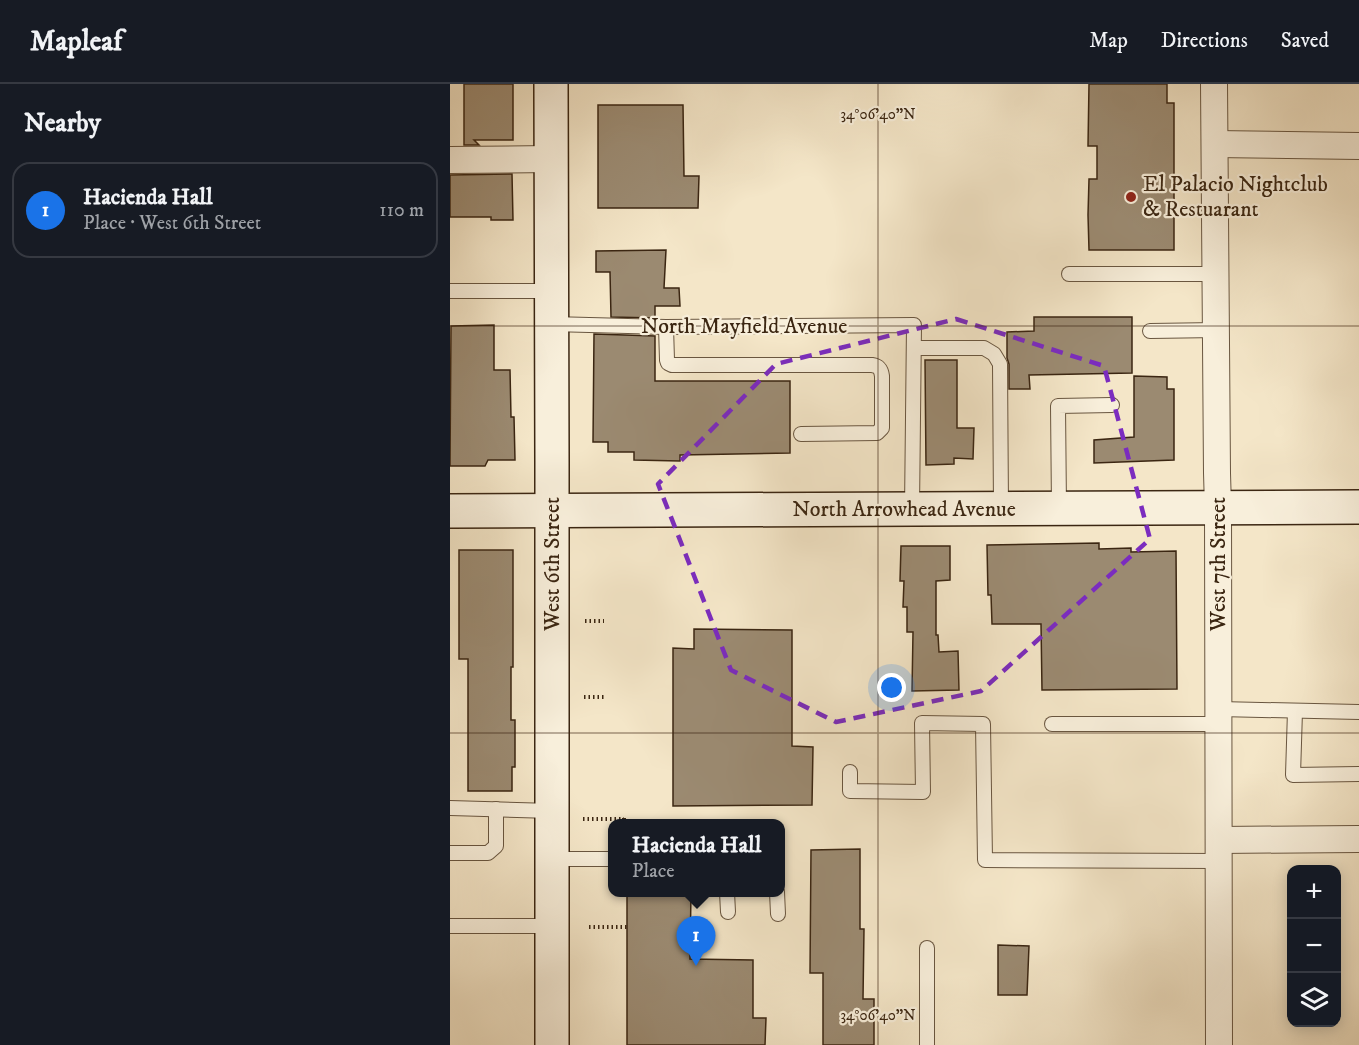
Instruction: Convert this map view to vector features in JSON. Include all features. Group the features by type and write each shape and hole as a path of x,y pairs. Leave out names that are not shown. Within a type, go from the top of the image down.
{"street":[{"name":"West 6th Street","path":"551,84 552,1045"},
{"name":"West 7th Street","path":"1214,84 1219,1045"},
{"path":"1215,144 1359,146"},
{"path":"450,160 551,159"},
{"name":"North Arrowhead Avenue","path":"450,511 1359,507"},
{"path":"1219,850 1359,839"}],"lane":[{"path":"1069,274 1216,274"},
{"path":"450,291 551,291"},
{"name":"North Mayfield Avenue","path":"551,324 666,327 914,325 914,348"},
{"path":"666,327 667,360 672,365 872,364 881,370 882,428 877,433 801,434"},
{"path":"1150,331 1217,330"},
{"path":"912,509 914,348 984,348 994,354 1000,364 1001,508"},
{"path":"1059,508 1058,406 1112,405"},
{"path":"1295,711 1293,775 1359,774"},
{"path":"1052,724 1219,717 1295,711 1359,712"},
{"path":"850,772 850,791 922,792 922,723 983,724 985,860 1219,850"},
{"path":"450,808 552,811"},
{"path":"450,853 488,853 496,846 496,809"},
{"path":"552,859 608,859"},
{"path":"727,897 728,912"},
{"path":"777,897 778,914"},
{"path":"450,926 552,926"},
{"path":"927,948 927,1045"}],"path":[{"path":"585,621 604,621"},
{"path":"584,697 605,698"},
{"path":"583,819 624,819 624,817"},
{"path":"589,927 627,927"}],"highlighted area":[{"path":"956,319 1104,366 1150,539 981,691 836,722 731,670 658,484 776,364"}],"building":[{"path":"464,84 513,84 513,140 474,140 479,145 464,145"},
{"path":"1089,84 1167,84 1167,103 1174,103 1174,250 1089,250 1089,179 1097,179 1097,146 1088,146"},
{"path":"598,105 683,105 684,176 699,176 698,208 598,208"},
{"path":"512,174 513,220 491,220 491,217 450,217 450,175"},
{"path":"666,250 664,288 679,288 680,306 655,306 655,318 611,317 610,272 596,272 596,251"},
{"path":"1034,317 1132,317 1132,373 1029,375 1030,389 1009,389 1007,332 1034,331"},
{"path":"494,325 494,370 510,370 515,460 488,460 485,466 450,466 451,326"},
{"path":"594,334 655,336 655,381 790,381 790,453 680,455 680,461 634,460 634,452 608,452 608,442 593,442"},
{"path":"925,360 957,360 957,428 974,428 973,459 954,458 954,464 926,465"},
{"path":"1134,376 1167,377 1167,389 1174,389 1174,460 1094,463 1094,440 1134,437"},
{"path":"1099,543 1099,549 1131,548 1131,552 1176,551 1177,689 1042,690 1041,624 992,624 991,595 988,595 987,545"},
{"path":"901,546 950,546 950,580 936,581 936,635 938,635 939,652 958,651 959,690 912,691 913,632 907,632 907,607 903,607 904,581 900,581"},
{"path":"459,550 513,550 511,720 515,720 515,767 512,767 512,791 468,791 468,659 459,659"},
{"path":"694,629 792,630 792,746 813,747 812,805 673,806 673,648 694,649"},
{"path":"860,849 860,929 864,929 863,999 874,999 874,1045 823,1045 823,973 810,973 811,850"},
{"path":"627,897 691,897 690,959 753,960 753,1018 766,1018 765,1045 627,1045"},
{"path":"998,945 1029,946 1027,995 998,995"}],"place":[{"name":"El Palacio Nightclub & Restuarant","path":"1131,197"},
{"name":"Hacienda Hall","path":"696,966"}]}
